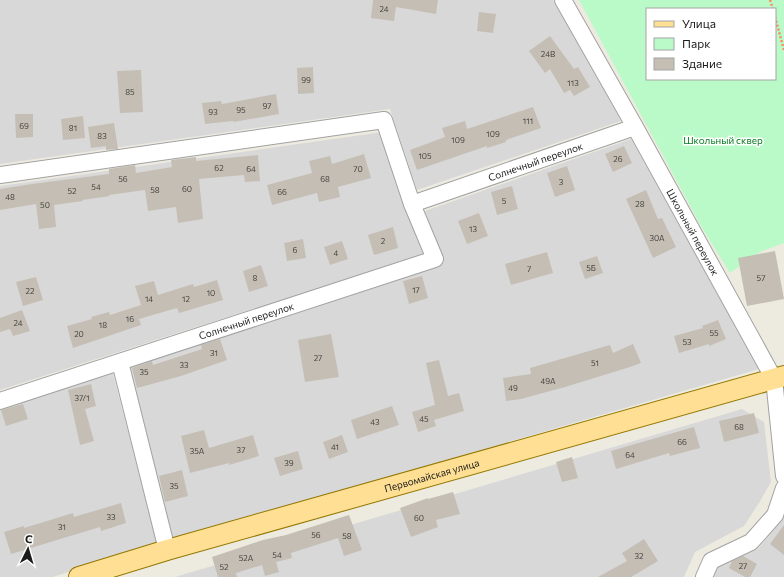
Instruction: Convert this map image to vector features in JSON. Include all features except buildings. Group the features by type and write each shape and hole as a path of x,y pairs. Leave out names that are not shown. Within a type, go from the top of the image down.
{"main road":[{"name":"Первомайская улица","path":"79,577 167,550 779,378"}],"street":[{"name":"Школьный переулок","path":"563,0 779,378 784,476"},
{"name":"Солнечный переулок","path":"0,175 384,120 412,204 435,258 0,401"},
{"name":"Солнечный переулок","path":"412,204 635,127"},
{"path":"120,362 167,550"},
{"path":"704,577 711,561 751,542 774,515 784,488"}],"path":[{"path":"776,21 784,50"}],"shaded area":[{"path":"0,0 553,0 621,121 417,190 390,109 0,164"},
{"path":"383,132 426,253 0,390 0,186"},
{"path":"631,139 759,369 171,540 128,366 444,262 425,211"},
{"path":"113,374 157,543 53,577 0,577 0,408"},
{"path":"742,409 764,422 771,482 744,526 695,552 684,577 175,577"},
{"path":"784,513 784,577 714,577 716,568 758,549 782,520"}],"green space":[{"name":"Школьный сквер","path":"579,0 784,0 784,243 760,252 730,273 701,226"}]}
